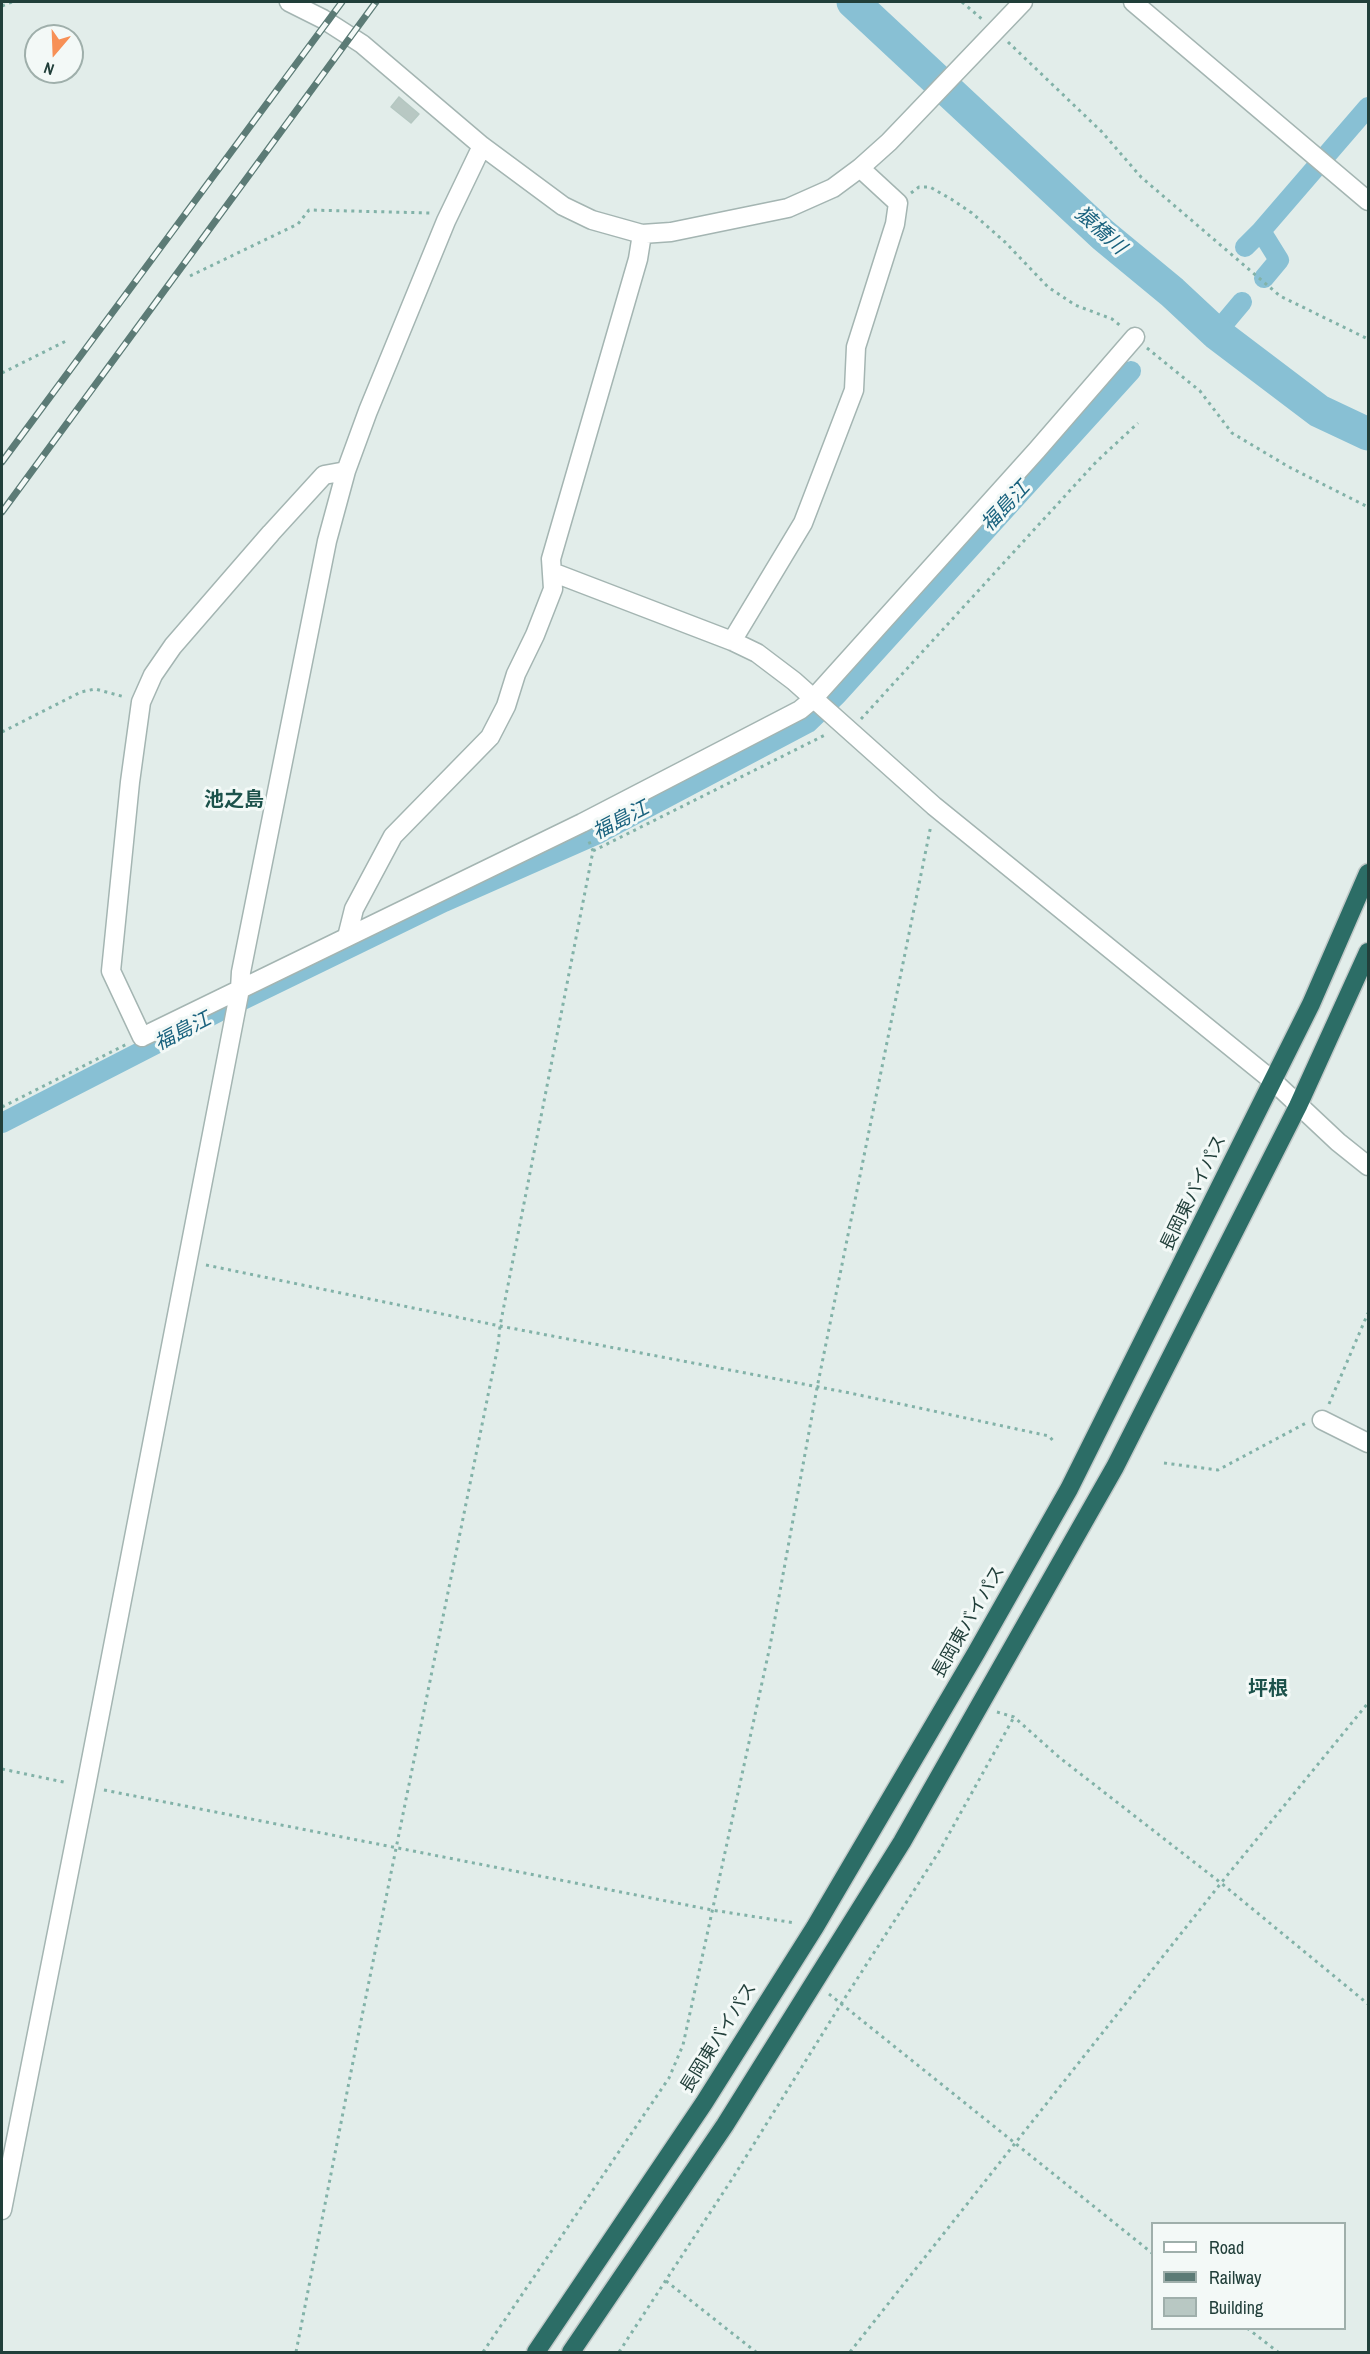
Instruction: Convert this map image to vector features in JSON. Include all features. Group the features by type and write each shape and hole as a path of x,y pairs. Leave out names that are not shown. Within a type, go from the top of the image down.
{"highway":[{"name":"長岡東バイパス","path":"536,2352 704,2103 815,1927 976,1653 1069,1489 1311,1004 1368,873"},
{"path":"571,2352 725,2125 902,1842 1115,1467 1298,1106 1368,952"}],"street":[{"path":"289,2 323,19 362,45 482,146 563,206 592,220 642,234 671,232 788,208 833,189 889,142 1023,2"},
{"path":"1133,2 1368,201"},
{"path":"2,2210 240,989 241,972 327,541 346,471 368,411 446,221 482,146"},
{"path":"732,640 803,523 854,390 856,347 895,224 898,203 860,168"},
{"path":"347,937 354,909 393,836 490,737 506,706 516,674 553,590 551,559 638,259 642,234"},
{"path":"346,471 324,475 271,532 173,646 153,675 141,702 130,782 111,971 142,1037 582,823 800,710 812,700 1037,450 1135,337"},
{"path":"552,572 732,640 757,653 776,667 934,806 1273,1082 1368,1166"},
{"path":"1322,1419 1368,1443"}],"path":[{"path":"2,6 12,2"},
{"path":"962,2 1102,132 1141,177 1184,216 1249,267 1280,296 1368,339"},
{"path":"898,203 919,186 930,188 972,213 1005,242 1048,287 1075,305 1112,319 1200,391 1233,433 1289,467 1368,507"},
{"path":"190,276 298,224 309,210 431,213 446,221"},
{"path":"2,373 66,341"},
{"path":"297,2352 361,2021 498,1346 592,849 843,728 852,729 1096,462 1138,423"},
{"path":"2,732 81,692 95,689 141,702"},
{"path":"483,2352 669,2078 683,2044 770,1646 818,1388 934,806"},
{"path":"2,1107 142,1037"},
{"path":"186,1262 500,1326 850,1393 1049,1436 1054,1443"},
{"path":"1164,1463 1218,1470 1311,1420 1322,1419 1368,1313"},
{"path":"850,2352 1221,1883 1368,1703"},
{"path":"978,1707 1014,1717 1060,1758 1221,1883 1368,2004"},
{"path":"619,2352 734,2176 940,1850 1014,1717"},
{"path":"2,1769 712,1910 815,1927"},
{"path":"813,1982 1151,2252"},
{"path":"666,2280 756,2352"},
{"path":"1250,2330 1278,2352"}],"building":[{"path":"399,97 419,114 411,123 391,107"}],"waterway":[{"name":"猿橋川","path":"853,2 1103,235 1172,292 1216,333 1319,411 1368,434"},
{"name":"福島江","path":"1245,247 1368,107"},
{"name":"福島江","path":"1261,231 1279,260 1264,278"},
{"name":"福島江","path":"1216,333 1242,302"},
{"name":"福島江","path":"2,1123 222,1010 444,902 600,833 808,723 837,695 1131,371"}],"railway":[{"path":"2,462 342,2"},
{"path":"2,512 376,2"}],"district":[{"name":"池之島","path":"234,801"},
{"name":"坪根","path":"1268,1690"}]}
